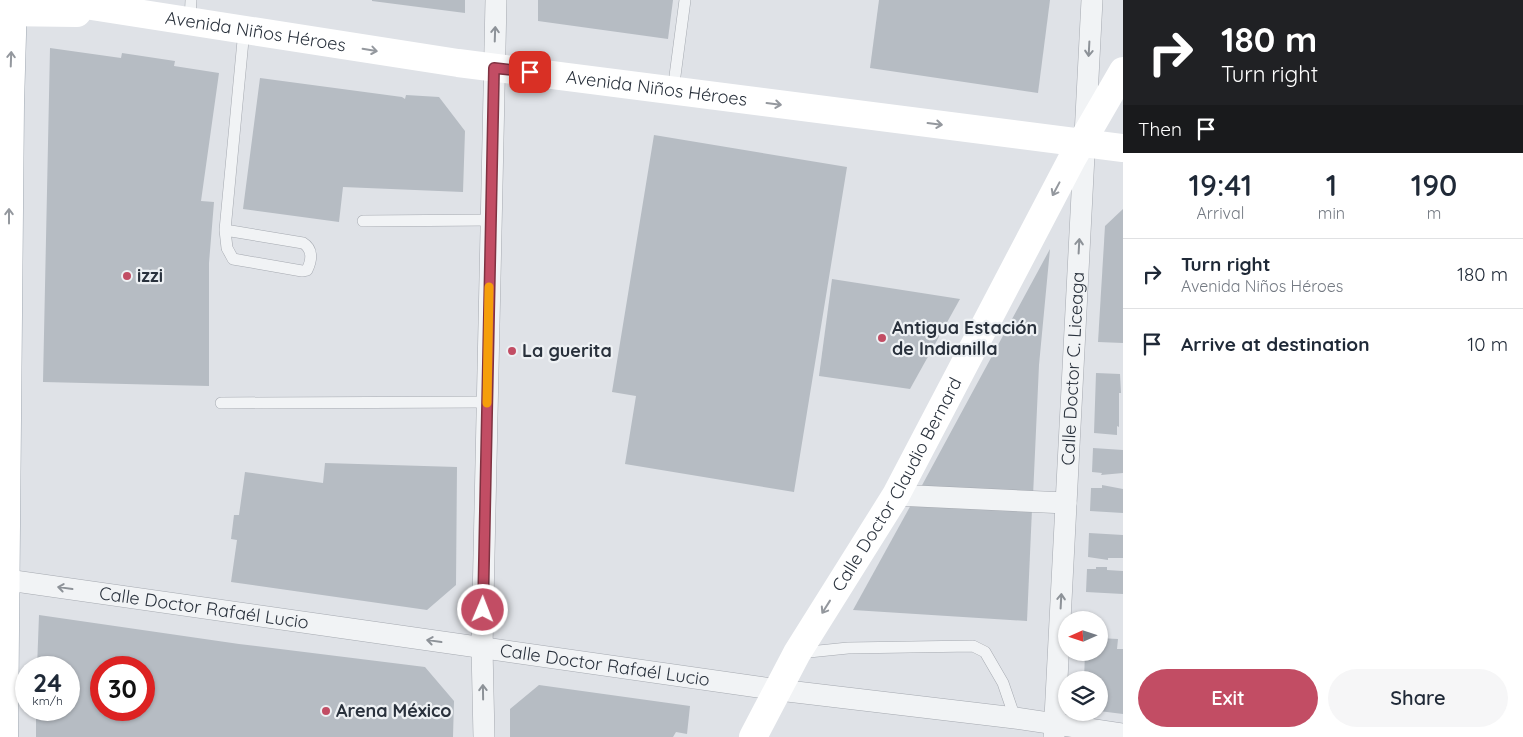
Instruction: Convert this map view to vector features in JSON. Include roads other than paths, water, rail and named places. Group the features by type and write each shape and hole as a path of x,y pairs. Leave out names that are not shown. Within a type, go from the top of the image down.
{"main road":[{"name":"Avenida Niños Héroes","path":"53,0 132,7 190,16 244,30 494,68 1084,141 1123,148"},
{"name":"Avenida Niños Héroes","path":"8,8 132,7"},
{"path":"4,737 3,579 8,8"},
{"name":"Calle Doctor Claudio Bernard","path":"753,737 797,653 896,495 1123,71"}],"street":[{"path":"484,737 482,648 496,0"},
{"name":"Calle Doctor C. Liceaga","path":"1054,731 1092,0"},
{"path":"896,495 1066,503"},
{"name":"Calle Doctor Rafaél Lucio","path":"3,579 779,690 1015,718 1054,731 1123,734"}],"lane":[{"path":"673,91 685,0"},
{"path":"225,230 303,242 309,246 311,252 310,265 307,270 302,271 233,258 227,248 225,230 244,30"},
{"path":"363,220 490,220"},
{"path":"221,403 487,402"},
{"path":"797,653 848,648 973,646 985,652 1002,682 1015,718"}],"place":[{"name":"izzi","path":"127,276"},
{"name":"Antigua Estación de Indianilla","path":"882,338"},
{"name":"La guerita","path":"512,351"},
{"name":"Arena México","path":"326,711"}]}
